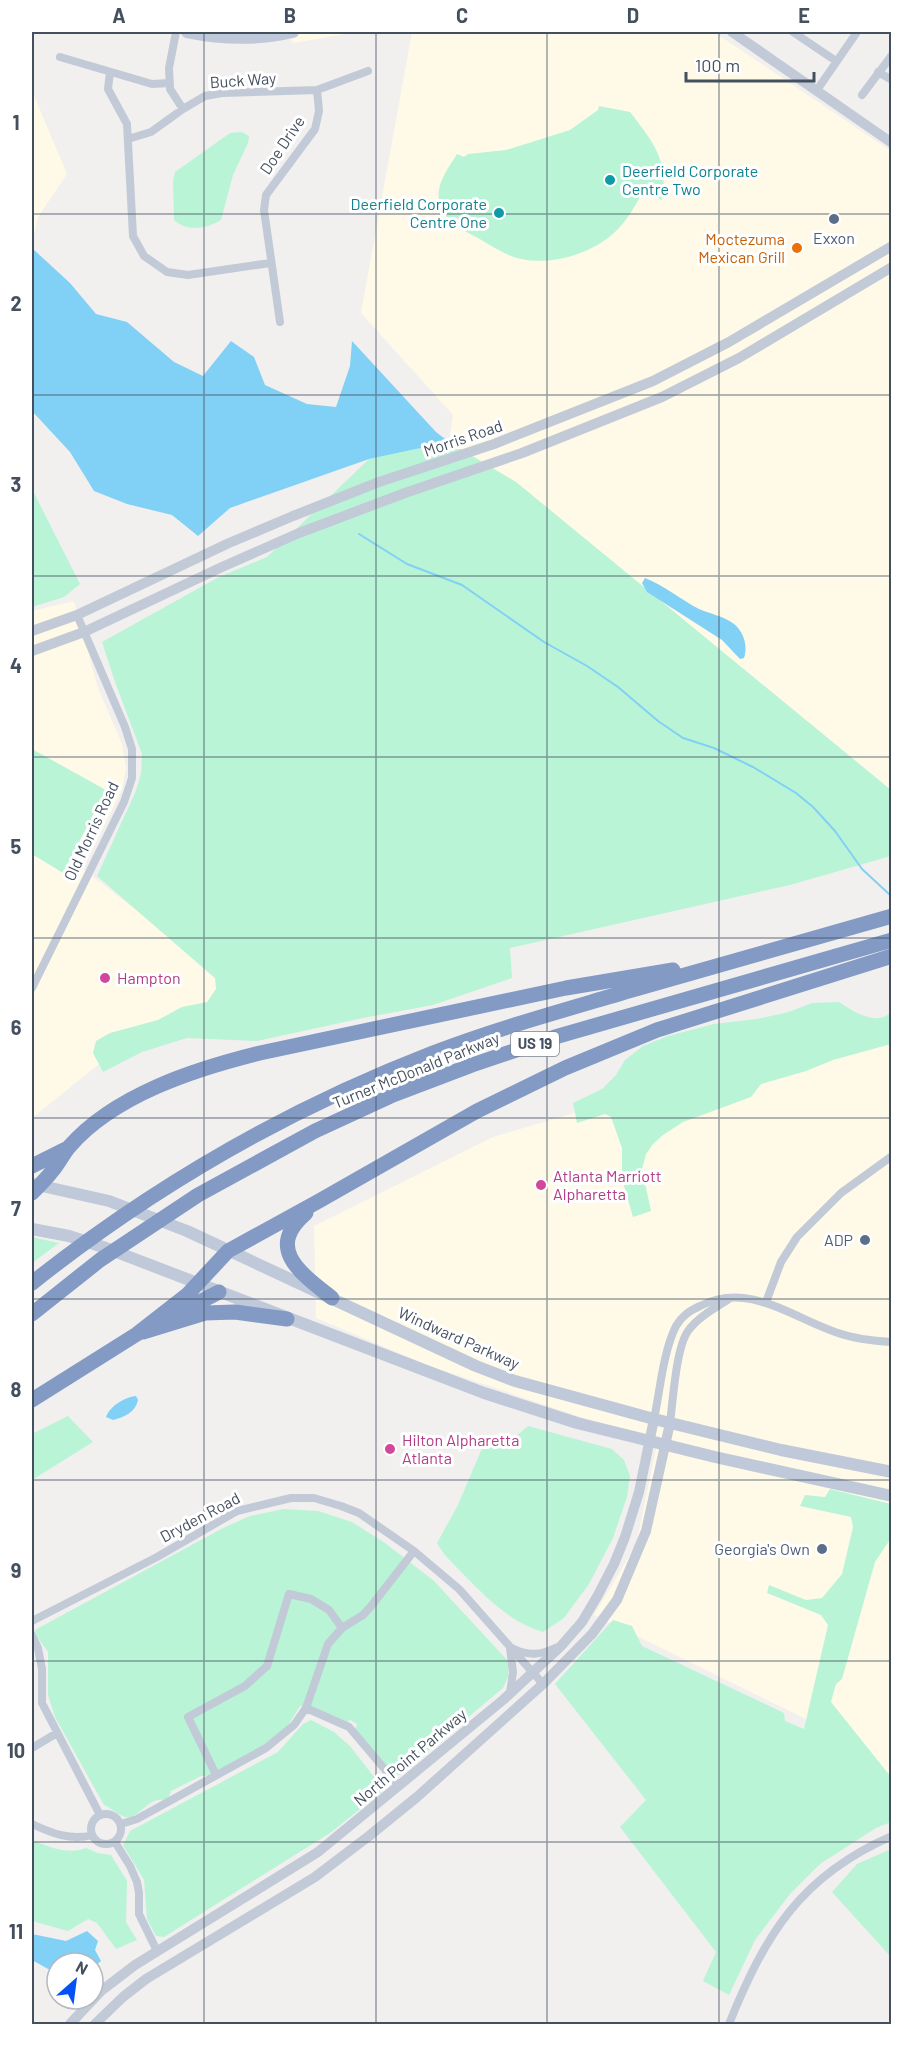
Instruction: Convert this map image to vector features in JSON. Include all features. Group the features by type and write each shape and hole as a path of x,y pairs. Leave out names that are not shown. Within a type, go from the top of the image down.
{"highway":[{"name":"Turner McDonald Parkway","path":"36,1280 104,1228 171,1183 229,1149 304,1110 373,1078 433,1053 543,1016 891,916"},
{"name":"Turner McDonald Parkway","path":"32,1314 132,1238 198,1195 315,1131 393,1095 555,1037 891,940"},
{"path":"32,1166 68,1147 99,1121 139,1095 181,1076 223,1062 566,988 750,956"},
{"path":"32,1400 137,1334 162,1315 197,1284 228,1251 477,1111 586,1059 657,1030 891,956"},
{"path":"34,1187 52,1172 68,1147"},
{"path":"320,1201 298,1220 287,1245 289,1258 298,1271 332,1298"},
{"path":"162,1315 184,1310 219,1292"},
{"path":"137,1334 205,1313 235,1312 287,1318"}],"main road":[{"path":"188,32 204,35 270,38 293,32"},
{"name":"Windward Parkway","path":"34,1187 109,1201 187,1231 476,1366 515,1381 654,1419 781,1450 891,1472"},
{"path":"32,1229 69,1236 97,1245 484,1393 577,1424 891,1496"}],"street":[{"path":"176,32 168,68 170,89 183,109"},
{"path":"732,32 891,142"},
{"path":"793,32 836,61"},
{"path":"806,40 812,32"},
{"path":"817,90 857,32"},
{"path":"862,95 891,55"},
{"path":"60,57 152,84 170,83"},
{"name":"Buck Way","path":"128,139 151,132 205,96 222,93 317,90 368,71"},
{"path":"111,72 108,89 127,124 133,236 144,256 167,272 188,275 270,263"},
{"path":"878,72 891,80"},
{"name":"Doe Drive","path":"280,322 264,210 266,195 315,129 319,111 317,90"},
{"name":"Morris Road","path":"32,631 77,615 229,543 292,516 390,478 494,444 652,381 729,342 891,246"},
{"name":"Morris Road","path":"32,651 84,632 299,533 395,496 522,453 662,397 739,358 891,267"},
{"name":"Old Morris Road","path":"32,988 124,802 133,772 132,749 125,727 77,615"},
{"path":"766,1302 781,1262 797,1237 842,1193 891,1156"},
{"path":"654,1419 670,1342 676,1326 684,1314 720,1299 753,1299 766,1302 791,1311 836,1333 855,1338 891,1342"},
{"path":"670,1423 682,1345 687,1333 704,1316 730,1299"},
{"name":"North Point Parkway","path":"70,2025 87,2005 118,1976 318,1852 510,1694 561,1646 582,1622 614,1564 639,1492 654,1419"},
{"name":"North Point Parkway","path":"95,2025 123,1997 164,1967 315,1877 417,1797 543,1684 592,1634 617,1600 646,1531 670,1423"},
{"name":"Dryden Road","path":"32,1621 158,1557 237,1510 270,1501 314,1498 341,1506 371,1521 414,1551 459,1589 543,1684"},
{"path":"121,1824 137,1819 266,1748 294,1725 306,1708 323,1652 328,1644 342,1628 363,1615 414,1551"},
{"path":"216,1774 188,1717 259,1676 267,1666 289,1594 311,1599 329,1610 342,1628"},
{"path":"32,1635 38,1648 42,1669 42,1703 100,1815"},
{"path":"510,1694 513,1672 510,1648 532,1655 542,1654 561,1646"},
{"path":"306,1708 349,1727 399,1786"},
{"path":"32,1748 57,1733"},
{"path":"110,1814 121,1824 121,1834 115,1842 102,1844 92,1835 93,1821 100,1815 110,1814"},
{"path":"32,1824 48,1832 67,1837 79,1838 92,1835"},
{"path":"729,2025 756,1962 770,1937 787,1914 826,1875 849,1858 891,1836"},
{"path":"115,1842 133,1872 139,1893 139,1914 157,1951"}],"shaded area":[{"path":"283,32 357,32 294,43"},
{"path":"412,32 714,32 891,151 891,790 516,482 449,442 453,415 361,313"},
{"path":"32,91 67,174 38,217 32,243"},
{"path":"74,601 98,688 122,744 126,768 122,790 83,869 140,913 248,1007 173,1029 98,1065 32,1118 32,611"},
{"path":"891,1020 891,1785 812,1722 594,1615 636,1545 658,1439 619,1430 427,1365 316,1318 314,1226 493,1137"}],"green space":[{"path":"599,106 630,112 657,152 661,162 664,186 662,200 643,191 626,220 608,238 584,252 571,256 543,261 530,260 517,258 496,249 458,227 444,213 439,200 439,187 457,154 464,157 468,154 506,150 570,130 598,110"},
{"path":"242,132 249,136 248,143 233,175 221,220 197,228 179,224 174,220 173,180 175,172 230,133"},
{"path":"449,442 516,482 891,790 891,856 790,885 510,948 512,978 433,1005 257,1041 187,1038 142,1052 103,1072 93,1053 96,1041 110,1033 158,1020 182,1007 207,1002 216,989 215,978 97,876 135,793 141,774 142,754 102,642 217,578 267,557 369,459"},
{"path":"32,489 80,584 64,597 32,607"},
{"path":"32,749 106,790 63,873 32,854"},
{"path":"839,1002 857,1013 872,1018 879,1018 891,1012 891,1044 761,1084 751,1097 683,1122 663,1135 646,1154 642,1169 651,1211 633,1217 622,1179 622,1148 611,1117 605,1114 577,1123 573,1103 602,1089 616,1075 625,1060 643,1046 668,1036 714,1024 757,1019 789,1012 812,1003"},
{"path":"32,1237 59,1243 32,1263"},
{"path":"68,1416 93,1442 32,1480 32,1434"},
{"path":"528,1426 612,1449 624,1460 630,1476 627,1497 613,1538 589,1584 564,1618 543,1632 531,1628 500,1609 453,1563 437,1543 458,1505 483,1446 508,1443"},
{"path":"830,1489 891,1504 891,1538 875,1562 842,1679 836,1684 831,1702 891,1777 891,1822 876,1828 820,1864 790,1894 755,1940 729,1995 703,1981 716,1952 620,1827 646,1800 555,1684 613,1620 632,1626 642,1646 784,1713 785,1721 804,1729 828,1625 821,1615 767,1593 769,1585 806,1600 822,1598 842,1574 853,1527 851,1517 800,1506 805,1495 825,1497"},
{"path":"283,1509 318,1511 352,1522 385,1543 434,1581 509,1662 508,1677 503,1688 399,1775 390,1770 355,1730 357,1724 350,1720 346,1723 315,1709 300,1706 287,1727 267,1745 207,1776 201,1776 171,1791 169,1797 153,1802 135,1815 125,1817 120,1815 104,1805 55,1717 48,1695 48,1652 35,1630 223,1528 250,1516"},
{"path":"311,1720 334,1732 350,1746 384,1790 330,1833 164,1937 156,1936 147,1919 144,1880 123,1845 130,1831 278,1752 303,1724"},
{"path":"32,1840 59,1849 73,1851 86,1848 111,1855 127,1881 126,1922 137,1940 116,1949 97,1923 88,1919 68,1931 32,1921"},
{"path":"891,1849 891,1957 832,1892 857,1864"}],"water":[{"path":"32,248 70,283 96,314 127,322 174,362 203,376 231,341 254,357 265,385 307,404 336,407 350,366 352,341 436,432 449,442 369,459 230,508 198,536 172,515 127,504 94,491 70,452 32,411"},
{"path":"645,578 699,609 734,624 744,640 746,649 744,658 740,659 722,640 647,592 642,583"},
{"path":"136,1396 137,1404 128,1414 113,1420 106,1417 118,1403"},
{"path":"87,1931 98,1941 96,1951 45,1951 45,1967 32,1960 32,1934 66,1941"}],"waterway":[{"path":"359,534 407,564 462,585 544,642 587,666 618,687 658,721 683,738 714,748 753,767 796,793 813,807 835,831 862,869 889,894"}],"place":[{"name":"Deerfield Corporate Centre Two","path":"610,180"},
{"name":"Deerfield Corporate Centre One","path":"499,213"},
{"name":"Exxon","path":"834,219"},
{"name":"Moctezuma Mexican Grill","path":"797,248"},
{"name":"Hampton","path":"105,978"},
{"name":"Atlanta Marriott Alpharetta","path":"541,1185"},
{"name":"ADP","path":"865,1240"},
{"name":"Hilton Alpharetta Atlanta","path":"390,1449"},
{"name":"Georgia's Own","path":"822,1549"}]}
